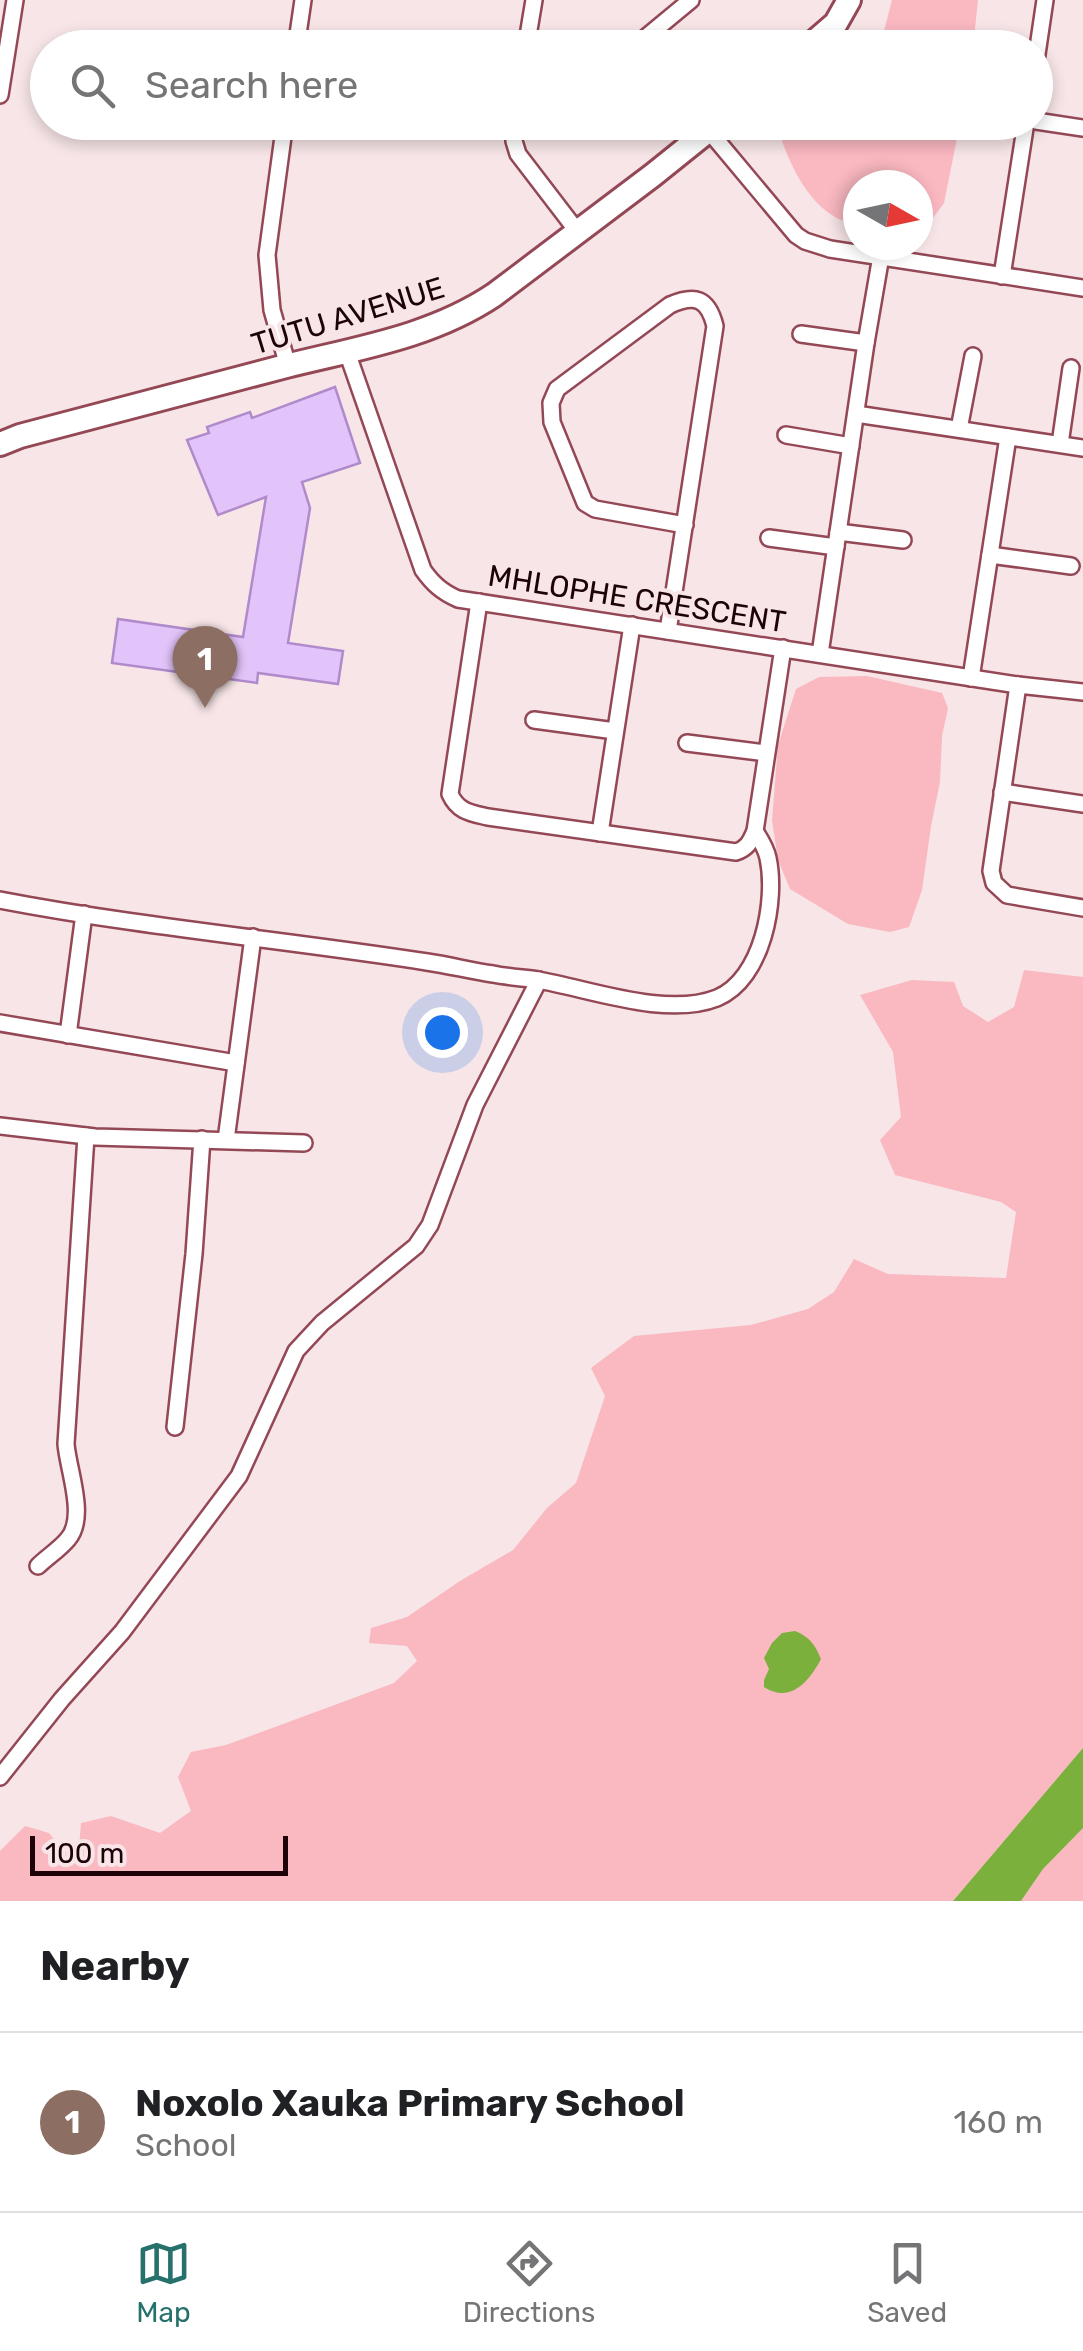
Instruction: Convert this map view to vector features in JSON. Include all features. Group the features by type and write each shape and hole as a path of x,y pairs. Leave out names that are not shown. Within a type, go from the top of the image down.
{"street":[{"path":"0,96 5,26 15,0"},
{"path":"299,30 303,0"},
{"path":"529,30 534,0"},
{"path":"827,30 849,0"},
{"path":"1041,30 1045,0"},
{"path":"654,30 689,1"},
{"path":"1053,124 1083,128"},
{"path":"283,140 267,256 272,310 288,366"},
{"path":"514,140 518,154 577,231"},
{"name":"TUTU AVENUE","path":"0,444 419,332 467,312 697,140"},
{"path":"724,140 796,235 816,246 843,250"},
{"path":"1002,276 1023,140"},
{"path":"820,654 880,260"},
{"path":"905,260 1083,288"},
{"path":"668,631 716,326 708,307 688,298 670,305 568,380 552,395 550,410 585,502 595,509 684,525"},
{"path":"801,334 866,343"},
{"name":"MHLOPHE CRESCENT","path":"347,352 423,570 446,594 458,599 971,678 1083,692"},
{"path":"959,429 973,356"},
{"path":"1060,444 1071,368"},
{"path":"856,414 1083,448"},
{"path":"786,435 851,446"},
{"path":"971,678 1008,436"},
{"path":"769,538 903,540"},
{"path":"990,556 1071,566"},
{"path":"479,602 450,788 452,800 466,812 736,852 749,844 755,830 783,648"},
{"path":"600,832 632,625"},
{"path":"1018,685 991,872 994,883 1007,896 1083,908"},
{"path":"534,720 615,732"},
{"path":"687,743 766,754"},
{"path":"1002,792 1083,804"},
{"path":"0,900 416,960 539,980 629,1000 673,1004 719,997 746,973 758,952 768,920 770,877 768,855 755,830"},
{"path":"68,1034 84,914"},
{"path":"226,1140 252,937"},
{"path":"0,1777 122,1632 239,1476 296,1352 322,1322 416,1246 430,1224 475,1105 539,980"},
{"path":"0,1023 236,1062"},
{"path":"0,1126 86,1136 304,1143"},
{"path":"38,1566 68,1540 76,1522 77,1500 66,1444 86,1136"},
{"path":"175,1428 202,1139"}],"shaded area":[{"path":"892,0 978,0 975,30 884,30"},
{"path":"782,140 957,140 944,203 933,218 933,170 843,170 843,220 825,210 807,191"},
{"path":"867,676 942,693 948,708 922,890 909,927 890,932 848,924 790,889 778,860 772,820 778,745 796,689 819,677"},
{"path":"1024,970 1083,977 1083,1748 953,1901 0,1901 0,1851 25,1826 49,1833 64,1852 79,1848 81,1823 111,1816 160,1833 191,1811 178,1777 191,1752 226,1745 394,1683 417,1661 407,1646 369,1643 371,1628 407,1617 513,1550 547,1508 576,1483 605,1396 591,1368 634,1336 751,1325 808,1309 834,1292 854,1259 888,1274 1006,1278 1016,1212 1001,1202 895,1175 880,1140 901,1117 893,1052 860,995 912,980 954,982 963,1006 988,1022 1014,1007"},
{"path":"795,1631 811,1642 821,1659 798,1688 773,1692 764,1687 769,1669 764,1658 782,1633"},
{"path":"1083,1748 1083,1828 1043,1869 1021,1901 953,1901"},
{"path":"1083,1828 1083,1901 1021,1901 1043,1869"}],"building":[{"path":"335,387 360,463 302,482 310,508 288,643 343,651 338,684 258,673 257,683 112,663 118,619 243,637 266,497 218,515 187,440 209,433 207,427 250,412 252,418"}],"place":[{"name":"Noxolo Xauka Primary School","path":"205,708"}]}
